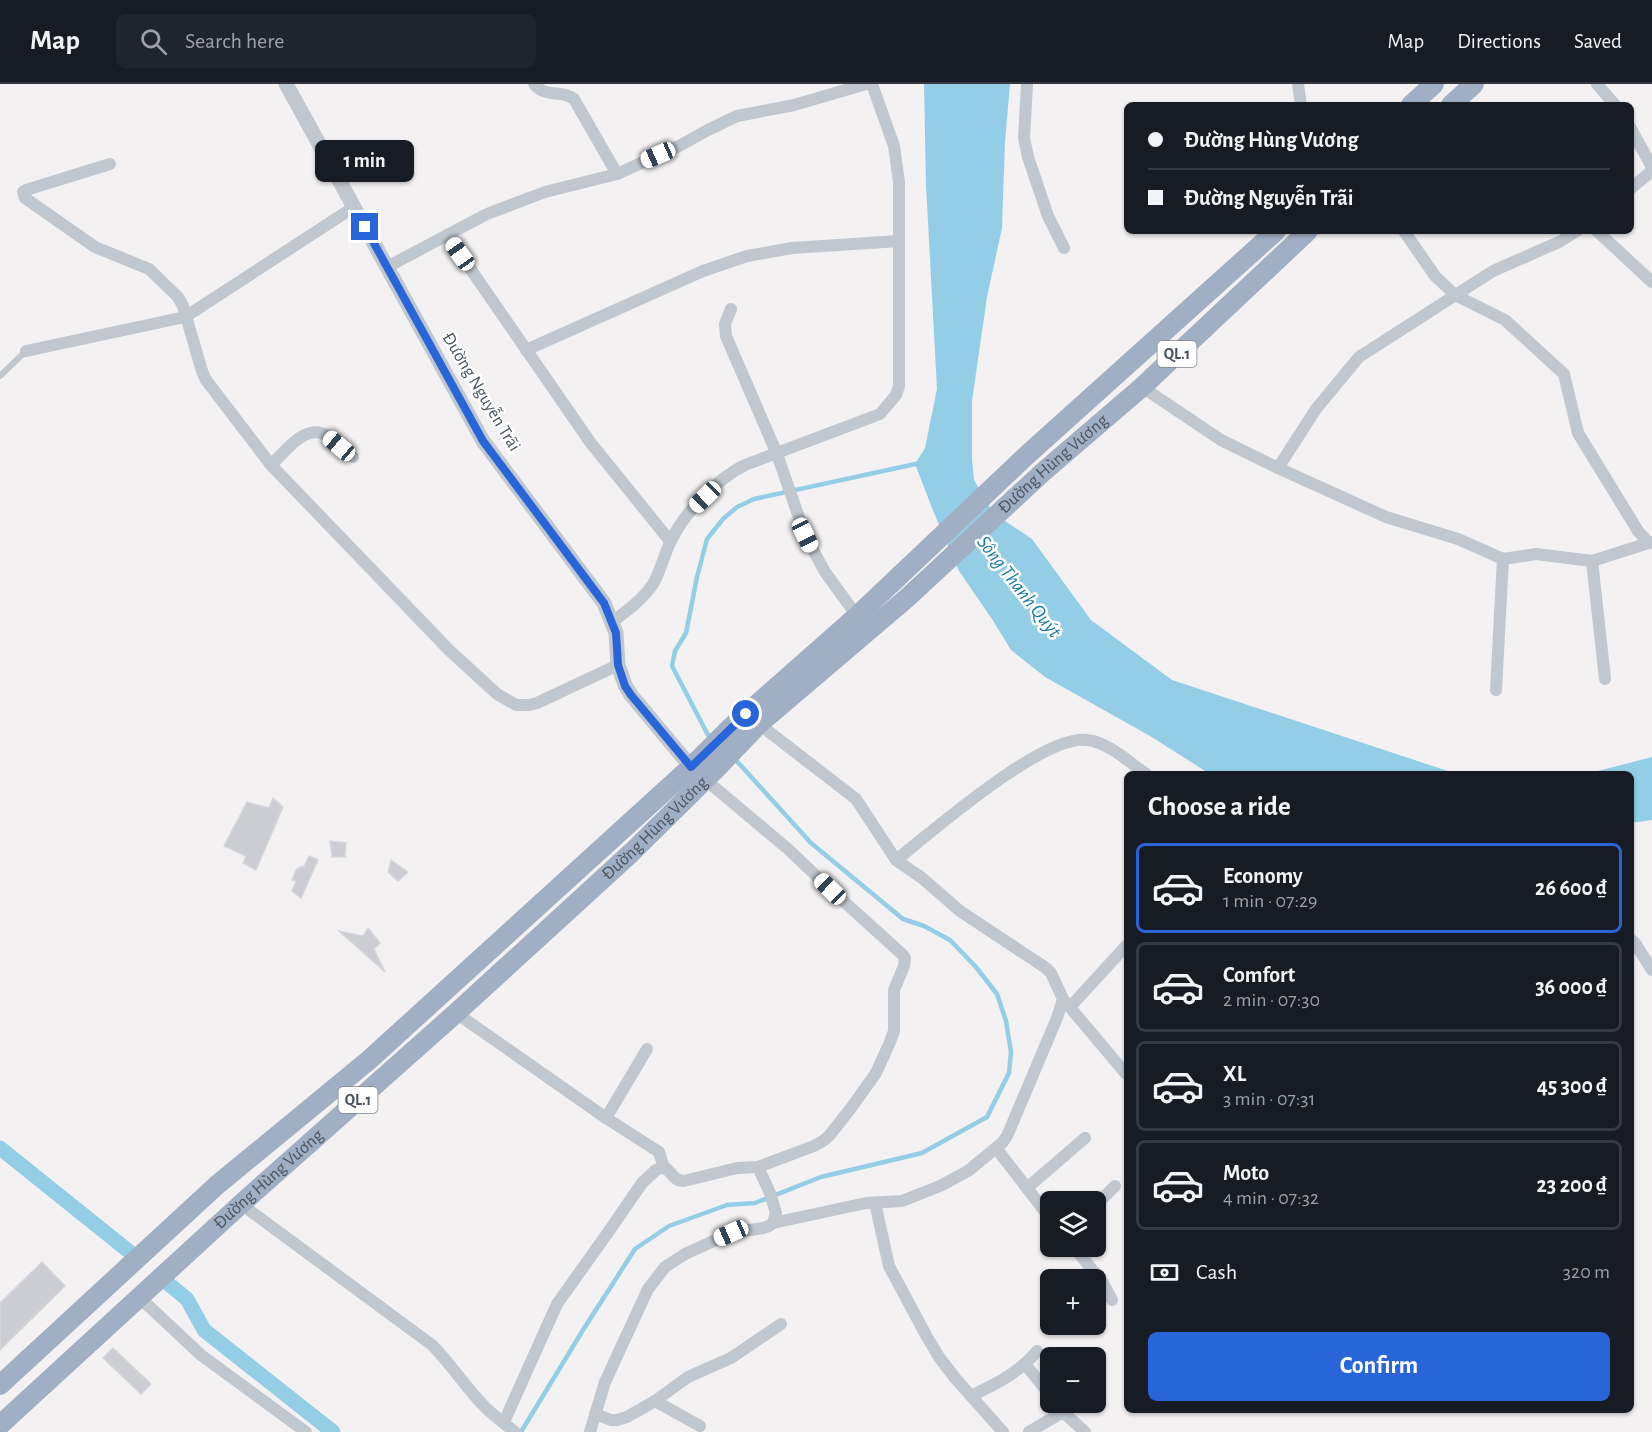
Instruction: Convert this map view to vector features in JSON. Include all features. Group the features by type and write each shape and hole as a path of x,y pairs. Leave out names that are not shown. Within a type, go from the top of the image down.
{"highway":[{"path":"1414,102 1434,84"},
{"path":"1454,102 1474,84"},
{"name":"Đường Hùng Vương","path":"0,1425 241,1204 456,1013 631,853 745,730 893,580 1027,455 1273,234"},
{"name":"Đường Hùng Vương","path":"745,730 907,598 1043,472 1142,387 1305,234"},
{"name":"Đường Hùng Vương","path":"0,1385 217,1185 369,1060 704,773"}],"street":[{"name":"Đường Nguyễn Trãi","path":"286,84 483,441 604,603 616,633 618,665 625,686 704,773"},
{"path":"534,84 545,93 567,95 574,99 617,174"},
{"path":"387,267 487,214 545,192 617,174 737,116 794,105 866,84"},
{"path":"612,622 644,595 654,582 678,526 692,509 731,472 880,414 896,395 899,386 899,182 894,146 872,84"},
{"path":"1027,84 1024,138 1028,157 1048,216 1064,248"},
{"path":"1298,84 1301,102"},
{"path":"1597,84 1612,102"},
{"path":"1634,135 1652,169 1634,185"},
{"path":"110,164 26,190 23,195 86,242 154,272 181,301 206,380 271,465 449,650 497,694 516,705 537,703 618,665"},
{"path":"26,351 185,317 354,207"},
{"path":"1406,234 1435,276 1455,295 1505,320 1564,374 1578,433 1638,531 1651,542"},
{"path":"1278,468 1316,409 1359,357 1493,270 1559,242 1572,234"},
{"path":"1600,234 1652,282"},
{"path":"447,235 590,442 670,541"},
{"path":"526,350 703,271 747,256 792,248 899,241"},
{"path":"731,309 725,324 726,336 777,454 805,535 825,572 856,616"},
{"path":"1142,387 1221,440 1278,468 1386,517 1458,539 1503,559 1536,554 1592,561 1651,542"},
{"path":"271,465 298,439 318,432 326,434 353,457"},
{"path":"1497,690 1503,559"},
{"path":"1592,561 1605,679"},
{"path":"745,730 856,799 896,860 922,878 960,911 1052,973 1067,1003 1124,1072"},
{"path":"896,860 1003,777 1024,763 1070,742 1085,739 1101,742 1142,771"},
{"path":"456,1013 606,1118 659,1152 664,1168 679,1181 737,1168 758,1167 823,1141 876,1073 894,1031 894,990 903,970 905,958 704,773"},
{"path":"1634,942 1652,970"},
{"path":"590,1432 605,1382 648,1289 664,1267 685,1254 731,1233 763,1228 773,1223 866,1203 902,1201 940,1186 968,1171 1007,1136 1058,1018 1067,1003 1124,948"},
{"path":"606,1118 647,1049"},
{"path":"1027,1188 1086,1138"},
{"path":"996,1148 1040,1205"},
{"path":"758,1167 776,1213 773,1223"},
{"path":"504,1422 557,1304 642,1183 656,1170 664,1168"},
{"path":"1106,1195 1115,1186"},
{"path":"875,1203 889,1266 927,1337 939,1357 1003,1432"},
{"path":"241,1204 432,1345 486,1408 515,1432"},
{"path":"1082,1257 1103,1283 1112,1300"},
{"path":"140,1297 201,1355 306,1432"},
{"path":"595,1414 611,1420 627,1417 655,1401 688,1377 731,1358 781,1324"},
{"path":"971,1396 1008,1377 1037,1351"},
{"path":"1025,1364 1040,1383"},
{"path":"655,1401 700,1426"},
{"path":"1029,1432 1052,1413"},
{"path":"1065,1413 1085,1432"}],"lane":[{"path":"0,376 26,351"}],"water":[{"name":"Sông Thanh Quýt","path":"924,84 1010,84 1002,228 987,297 972,401 974,480 991,509 1032,539 1091,620 1172,680 1448,771 1205,771 1150,736 1045,677 1011,650 959,571 915,464 925,448 937,389 926,185"},
{"path":"1652,757 1652,820 1634,823 1634,771 1598,771"}],"building":[{"path":"273,798 283,807 256,870 243,863 246,856 224,846 247,802 269,808"},
{"path":"330,841 346,843 345,857 332,857"},
{"path":"309,856 318,860 301,898 292,891 296,881 292,880 296,870 304,867"},
{"path":"391,860 408,872 398,881 388,872"},
{"path":"368,928 380,943 374,949 385,972 339,931 363,936"},
{"path":"42,1262 65,1286 0,1350 0,1303"},
{"path":"113,1348 151,1384 141,1394 103,1358"}],"waterway":[{"path":"712,738 708,735 672,666 675,651 686,633 707,539 723,519 737,507 754,499 920,463"},
{"path":"521,1432 635,1249 669,1226 727,1205 755,1203 821,1177 922,1153 987,1117 1009,1073 1011,1052 1006,1021 997,994 976,967 950,940 924,926 903,919 811,843 734,758"},
{"path":"0,1148 131,1253"},
{"path":"165,1281 187,1299 204,1330 333,1432"}],"route":[{"path":"365,227 483,441 604,603 616,633 618,665 625,686 631,695 691,767 746,714"}]}
